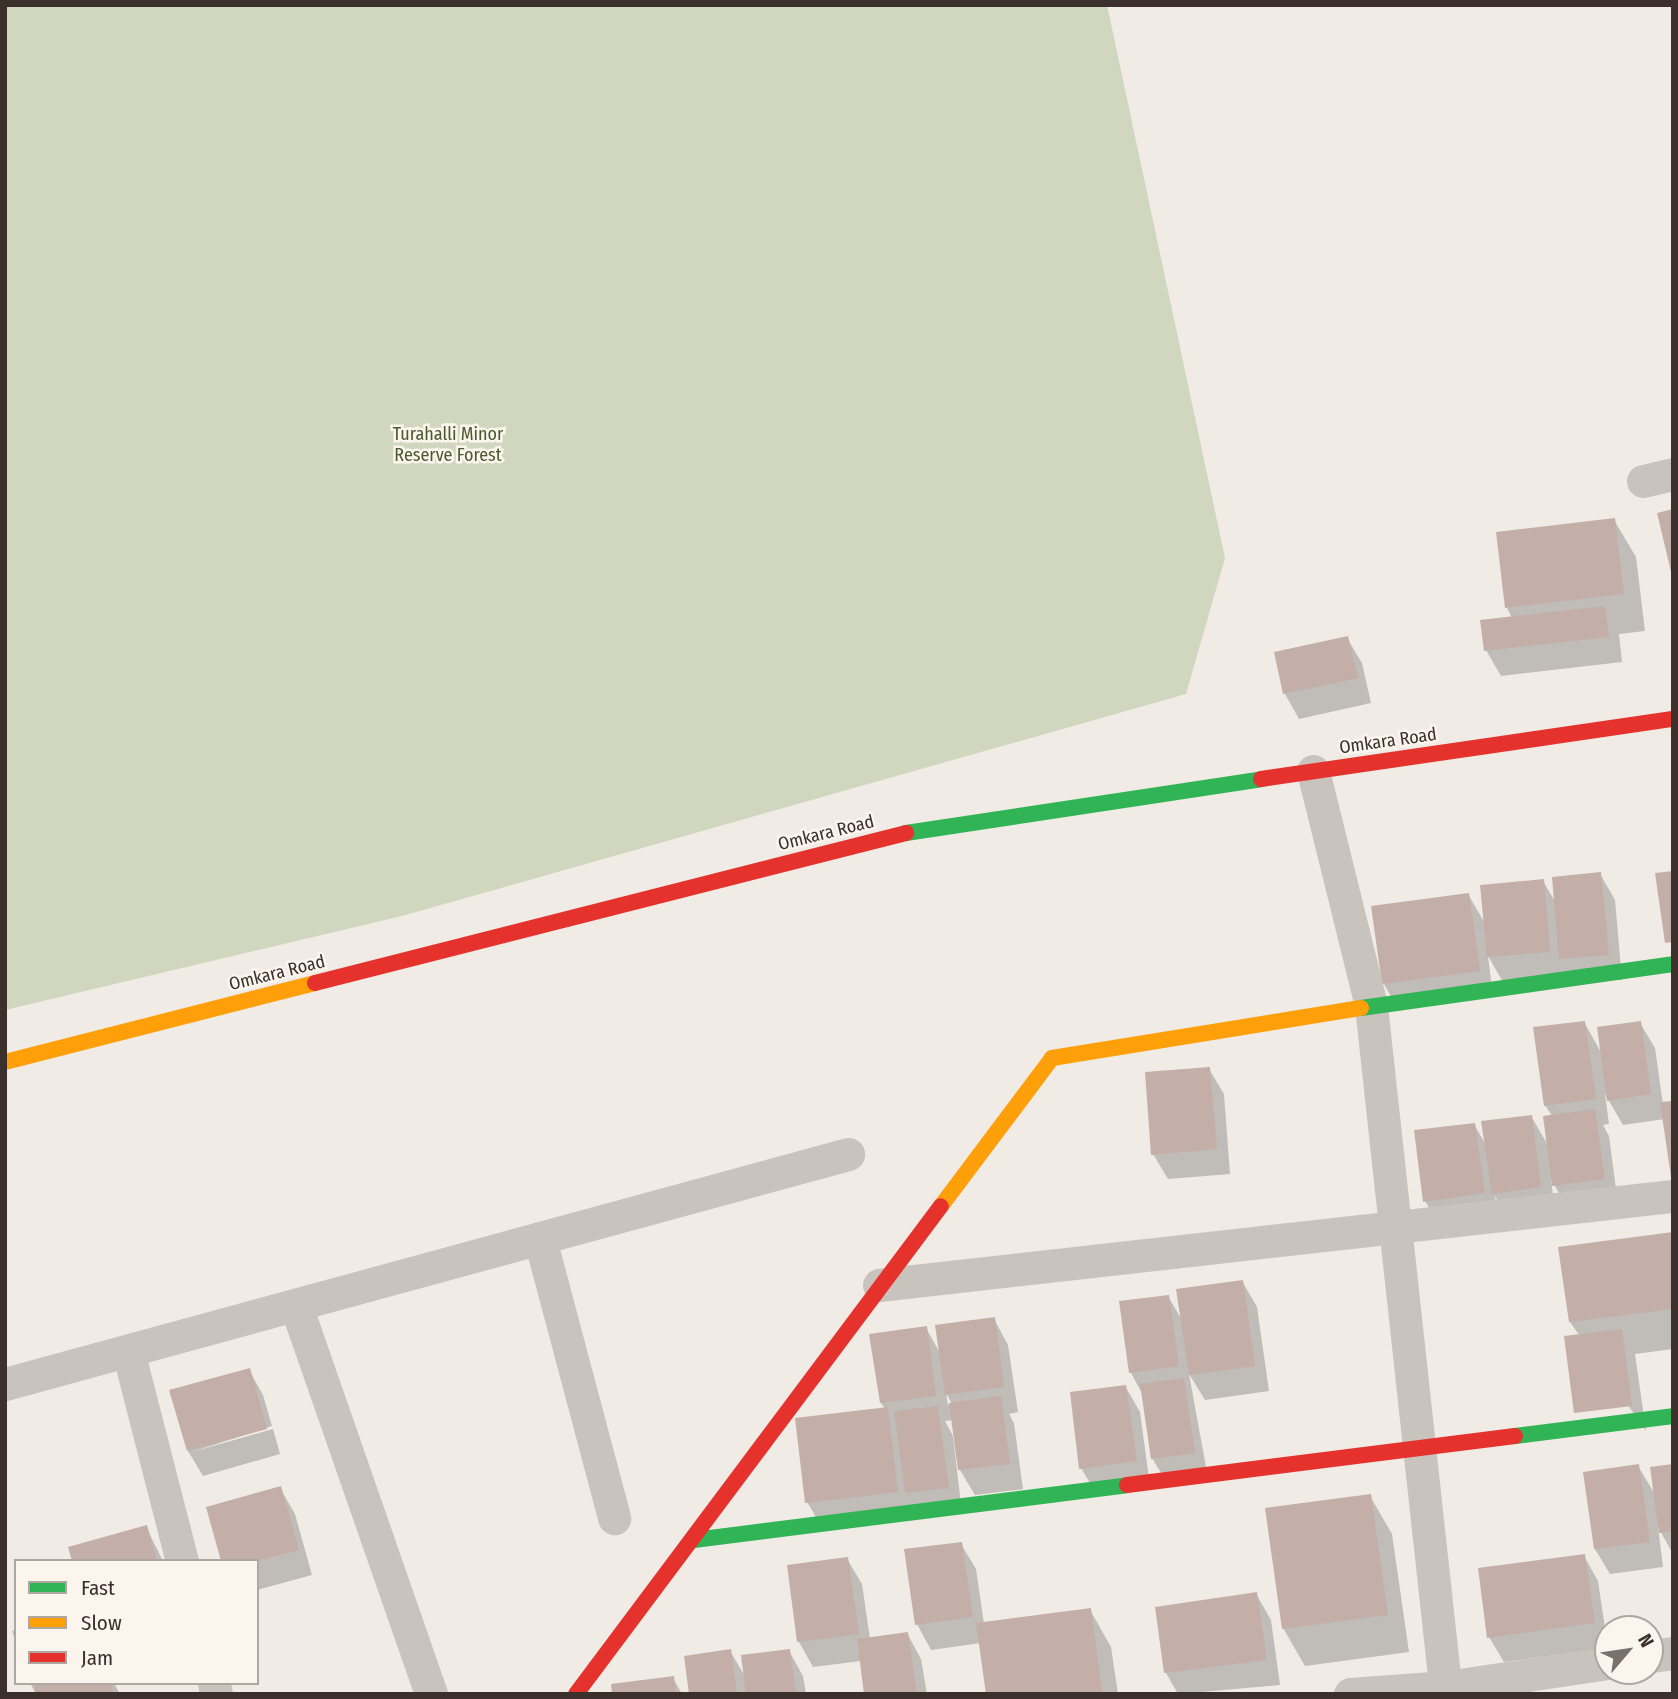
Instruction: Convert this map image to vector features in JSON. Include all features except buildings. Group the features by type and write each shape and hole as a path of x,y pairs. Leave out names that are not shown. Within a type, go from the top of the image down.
{"street":[{"name":"Omkara Road","path":"5,1062 933,826 1673,719"},
{"path":"1313,771 1371,1006 1446,1690"},
{"path":"576,1694 694,1540 879,1285 1052,1058 1371,1006 1673,964"},
{"path":"5,1384 848,1154"},
{"path":"879,1285 1673,1196"},
{"path":"540,1239 614,1518"},
{"path":"296,1306 431,1694"},
{"path":"128,1351 181,1559"},
{"path":"694,1540 1673,1416"},
{"path":"1350,1694 1446,1690 1594,1664"}],"green space":[{"name":"Turahalli Minor Reserve Forest","path":"5,5 1107,5 1225,558 1186,694 402,916 5,1010"}],"traffic: fast":[{"path":"906,833 1261,779"},
{"path":"1361,1008 1673,964"},
{"path":"1515,1436 1673,1416"},
{"path":"694,1540 1127,1485"}],"traffic: slow":[{"path":"5,1062 315,983"},
{"path":"941,1206 1052,1058 1361,1008"}],"traffic: jam":[{"path":"1261,779 1673,719"},
{"path":"315,983 906,833"},
{"path":"576,1694 941,1206"},
{"path":"1127,1485 1515,1436"}]}
